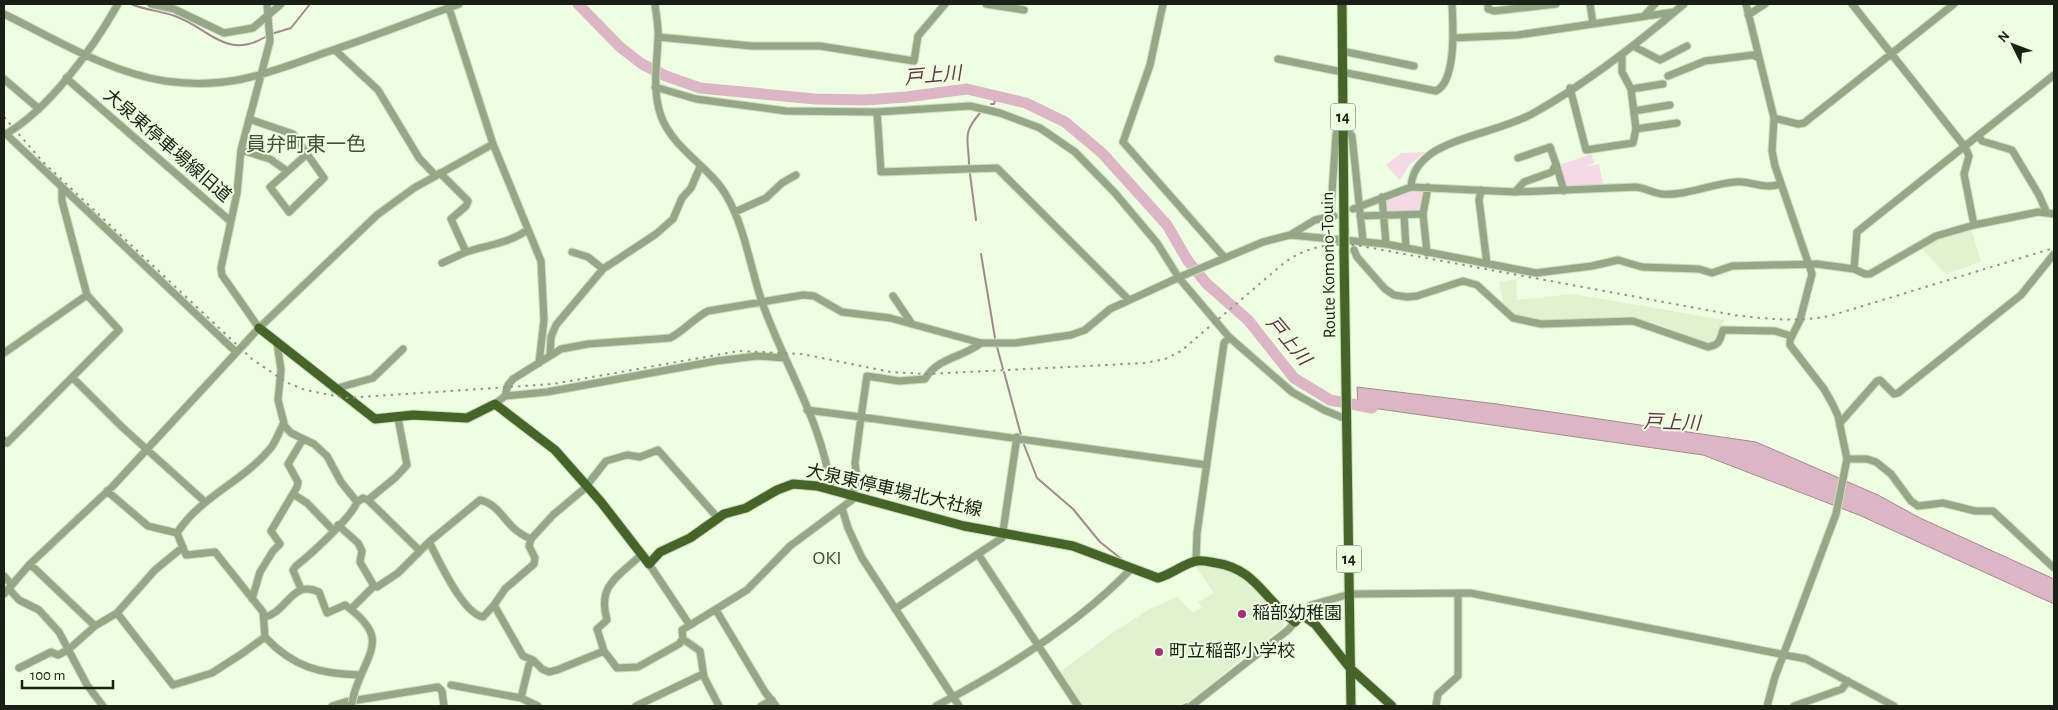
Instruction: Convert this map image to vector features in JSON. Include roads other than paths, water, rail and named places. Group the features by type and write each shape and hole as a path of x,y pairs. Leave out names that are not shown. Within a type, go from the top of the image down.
{"main road":[{"name":"Route Komono-Touin","path":"1342,4 1351,706"},
{"path":"259,328 371,418 385,420 413,415 468,418 495,404 546,442 586,485 649,564"},
{"name":"大泉東停車場北大社線","path":"649,564 660,552 690,538 717,517 746,508 777,490 793,484 807,484 964,526 1073,546 1158,578 1169,575 1196,561"},
{"path":"1196,561 1226,564 1241,569 1294,622 1301,614 1315,624 1350,668 1392,706"}],"street":[{"path":"118,4 86,54 66,78 38,109 5,135 236,352"},
{"path":"151,4 189,15 213,30 224,33 253,28 281,4"},
{"path":"229,220 237,193 241,150 270,37 267,4"},
{"path":"4,14 122,70 164,80 196,84 222,83 261,76 460,4"},
{"path":"655,4 658,37 654,85 665,126 700,167 723,190 735,212 762,302 807,410 828,467 831,490"},
{"path":"658,37 752,46 820,46 914,61 918,36 945,4"},
{"path":"986,4 1024,10"},
{"path":"1163,4 1150,65 1123,142 1224,258"},
{"path":"1278,59 1436,91 1442,87 1453,58 1452,4"},
{"path":"1488,4 1488,9 1494,12 1556,4"},
{"path":"1590,4 1593,24"},
{"path":"1644,16 1655,4"},
{"path":"1411,187 1412,175 1433,153 1450,144 1502,128 1532,113 1622,55 1684,4"},
{"path":"1746,4 1774,118 1772,151 1781,184 1812,274 1800,320 1791,336 1790,345 1824,389 1840,423 1847,459 1837,510 1767,706"},
{"path":"1748,15 1765,4"},
{"path":"1852,4 1965,147 1969,156 1964,174 1974,225"},
{"path":"1774,118 1798,124 1804,123 1954,4"},
{"path":"449,8 494,144 542,268 544,320 539,363"},
{"path":"1453,38 1518,35 1674,12"},
{"path":"1632,46 1660,60 1687,46"},
{"path":"335,50 378,90 419,158 468,201 466,206 451,219 466,252"},
{"path":"1342,51 1414,66"},
{"path":"1570,88 1586,150 1633,143 1636,129 1634,111 1631,89 1622,72 1622,55"},
{"path":"1668,76 1705,61 1753,55 1759,58"},
{"path":"1854,269 1857,232 2054,75"},
{"name":"大泉東停車場線旧道","path":"66,78 229,220 221,272 259,328"},
{"path":"4,79 38,109"},
{"path":"1631,89 1663,84"},
{"path":"654,85 696,99 780,111 877,112 970,106 1000,113 1040,128 1074,152 1115,193 1158,243 1180,277 1229,337 1292,392 1324,410 1346,416"},
{"path":"1634,111 1670,106"},
{"path":"877,112 881,172 998,168 1129,300"},
{"path":"249,119 293,134 324,178 290,212 270,187 307,154"},
{"path":"505,396 508,384 513,379 561,350 588,344 670,338 708,311 810,295 842,312 890,318 981,343 1015,342 1072,335 1086,330 1102,314 1129,300 1263,242 1290,235 1315,220 1330,217 1336,134 1343,123 1352,136 1356,208 1360,216 1363,241"},
{"path":"1636,129 1677,123"},
{"path":"1978,136 1982,141 2012,150 2039,195 2046,212"},
{"path":"8,589 30,564 107,491 259,328 378,215 414,188 494,144"},
{"path":"1518,158 1550,147 1564,191"},
{"path":"241,150 270,160 287,171"},
{"path":"1515,192 1524,182 1552,172 1556,164"},
{"path":"550,355 551,337 556,325 603,269 656,234 673,219 682,198 691,188 700,167"},
{"path":"735,212 766,198 782,183 796,175"},
{"path":"1356,208 1411,187 1515,192 1636,187 1647,188 1659,194 1668,194 1736,182 1754,186 1781,184"},
{"path":"1427,253 1423,214 1428,187"},
{"path":"4,440 6,443 120,330 87,295 62,201 62,189"},
{"path":"1481,190 1479,200 1487,264"},
{"path":"1382,197 1386,244"},
{"path":"1290,235 1386,244 1536,273 1592,266 1618,260 1642,266 1699,269 1712,273 1732,266 1809,264 1854,269 1864,274 1870,274 1929,240 1974,225 2046,212 2054,214"},
{"path":"1360,216 1423,214"},
{"path":"1404,215 1406,248"},
{"path":"442,263 484,246 496,245 528,230"},
{"path":"1354,250 1357,257 1384,289 1394,295 1407,298 1453,282 1474,283 1513,318 1530,323 1633,321 1708,347 1716,346 1720,342 1724,330 1775,331 1791,336"},
{"path":"572,252 588,257 603,269"},
{"path":"1840,423 1877,380 1880,380 1894,394 1898,393 2021,295 2054,256"},
{"path":"4,353 87,295"},
{"path":"893,296 912,324"},
{"path":"1196,561 1197,533 1224,343 1229,337"},
{"path":"719,706 703,674 700,651 683,639 682,630 747,590 790,546 842,508 854,496 856,478 854,463 867,376 899,381 925,379 929,372 945,359 981,343"},
{"path":"277,344 281,370 278,400 283,424 291,433 314,444 327,456 341,482 357,502"},
{"path":"334,389 373,378 403,349"},
{"path":"495,404 505,396 556,391 716,361 757,356 785,358"},
{"path":"73,378 204,502"},
{"path":"807,410 1017,437 1207,465"},
{"path":"368,500 396,477 407,465 398,418"},
{"path":"177,532 204,502 235,481 268,452 283,424"},
{"path":"895,609 1002,538 1017,437"},
{"path":"252,599 259,582 260,572 273,551 280,544 271,531 298,482 288,464 303,439"},
{"path":"429,542 458,594 476,616 483,617 505,589 534,564 535,558 529,546 531,539 586,485 606,461 627,455 640,457 658,450 717,517"},
{"path":"1847,459 1868,459 1876,462 1891,474 1911,501 1918,506 1943,503 1975,510 1993,511 2054,568"},
{"path":"107,491 148,526 177,532"},
{"path":"293,494 358,543 362,551 360,562 374,586"},
{"path":"301,589 293,570 356,506 357,502 363,498 368,500 420,551"},
{"path":"351,610 374,586 377,587 398,573 429,542 480,500 506,516 517,531 531,539"},
{"path":"842,508 848,528 862,558 959,706"},
{"path":"177,532 186,555 215,552 264,616 265,637 282,655 302,666 316,670 360,675"},
{"path":"19,668 51,652 58,655 68,650 95,626 117,613 155,570 183,547"},
{"path":"978,554 1078,706"},
{"path":"641,555 616,578 604,596 603,605 607,620 597,630 604,651 617,668 638,668 664,654 683,639"},
{"path":"30,564 95,626"},
{"path":"649,564 689,624"},
{"path":"936,706 1038,645 1091,604 1131,569"},
{"path":"4,576 8,589 19,600 40,610 59,632 103,706"},
{"path":"264,616 268,616 301,589 309,587 319,592 328,613 345,605 370,629 373,638 372,648 360,675 352,705"},
{"path":"1436,706 1438,694 1458,676 1458,592"},
{"path":"1301,614 1311,606 1350,594 1458,592 1806,659 1848,681 1885,704 1894,706"},
{"path":"494,605 514,638 517,650 548,672 604,651"},
{"path":"716,610 774,703 761,706"},
{"path":"117,613 173,685 212,672 244,654 265,637"},
{"path":"1191,706 1288,630 1294,622"},
{"path":"521,698 533,660"},
{"path":"636,706 703,674"},
{"path":"1794,706 1842,689 1848,681"},
{"path":"451,685 521,698 538,706"},
{"path":"332,706 345,702 438,686 442,691 444,706"}],"waterway":[{"path":"131,4 175,16 229,44 253,43 267,36"},
{"path":"271,34 291,28 310,4"},
{"name":"戸上川","path":"578,4 620,47 642,64 666,76 700,88 815,99 865,100 967,89 1026,103 1065,122 1102,153 1167,225 1188,261 1207,284 1248,320 1294,378 1330,400 1372,408"},
{"path":"991,104 994,104 997,94"},
{"path":"969,165 968,132 980,113"},
{"path":"970,174 976,220"},
{"path":"981,254 995,338"},
{"path":"997,347 1003,369"},
{"path":"1004,372 1021,435"},
{"path":"1023,442 1037,478 1073,509 1100,542 1124,561"},
{"path":"1251,654 1267,642"},
{"path":"1182,706 1190,703"}],"railway":[{"path":"4,117 43,162 252,359 286,382 305,390 346,398 553,384 739,351 802,354 891,372 927,374 1145,363 1165,359 1181,351 1293,257 1311,249 1330,245 1361,246 1734,315 1796,320 1833,315 2054,248"}],"place":[{"name":"稲部幼稚園","path":"1242,614"},
{"name":"町立稲部小学校","path":"1159,652"}],"district":[{"name":"員弁町東一色","path":"306,145"},
{"name":"OKI","path":"827,558"}]}
